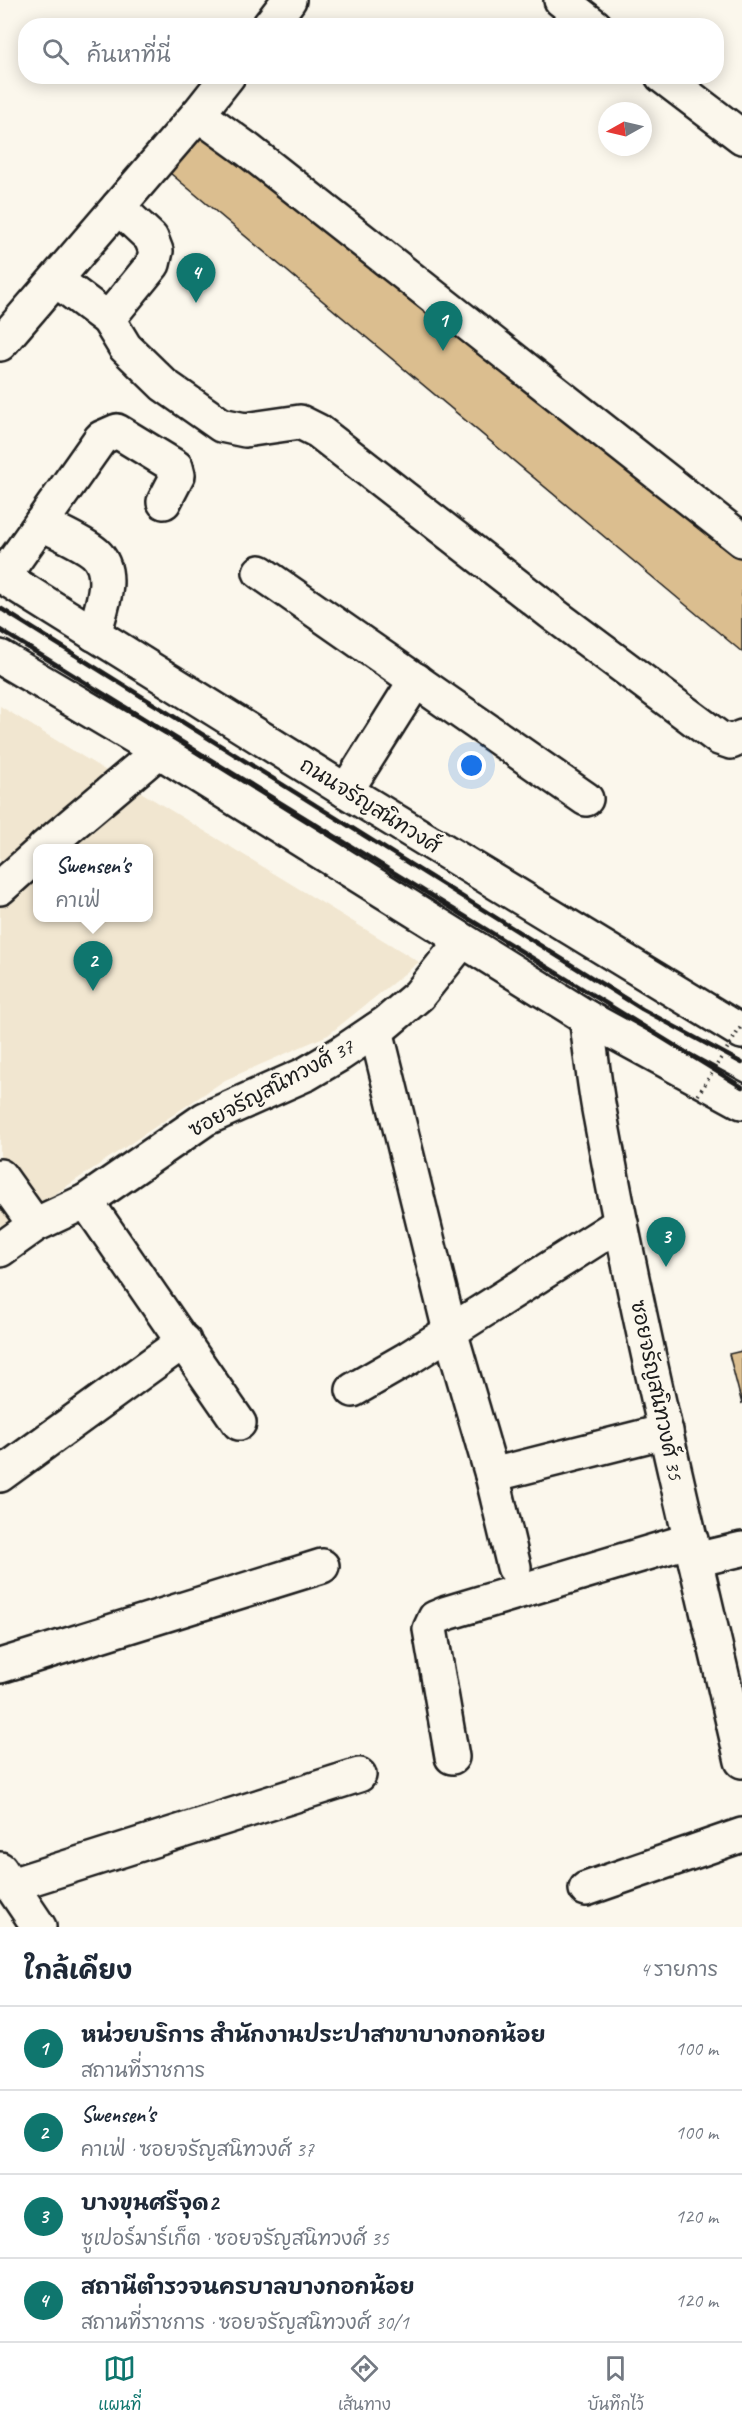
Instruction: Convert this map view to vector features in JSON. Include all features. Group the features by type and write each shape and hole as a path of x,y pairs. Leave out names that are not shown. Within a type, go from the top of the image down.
{"street":[{"path":"275,18 289,0"},
{"path":"561,0 585,18"},
{"path":"0,344 222,84"},
{"path":"672,84 742,137"},
{"path":"198,114 256,157 742,540"},
{"path":"108,319 153,264 156,251 151,238 118,207"},
{"path":"56,280 108,319 125,347 164,385 221,425 245,430 300,422 318,431 557,617 719,738 731,742 742,737"},
{"path":"1,576 100,438 117,431 176,467 178,475 164,502"},
{"path":"41,523 96,554 106,571 106,589 94,634"},
{"path":"260,572 586,799"},
{"name":"ถนนจรัญสนิทวงศ์","path":"1,576 346,791 742,1032"},
{"path":"0,657 159,751 585,1017 742,1102"},
{"path":"346,791 416,680"},
{"path":"50,844 159,751"},
{"path":"0,888 33,858"},
{"name":"ซอยจรัญสนิทวงศ์ 37","path":"0,1250 35,1225 86,1201 205,1119 306,1074 376,1030 419,995 462,941"},
{"name":"ซอยจรัญสนิทวงศ์ 35","path":"585,1017 600,1118 621,1223 742,1761"},
{"path":"376,1030 450,1331 492,1475 514,1567"},
{"path":"0,1176 35,1225"},
{"path":"86,1201 238,1423"},
{"path":"353,1390 621,1223"},
{"path":"0,1475 184,1341"},
{"path":"492,1475 666,1431"},
{"path":"452,1757 430,1629 435,1618 693,1550 742,1549"},
{"path":"0,1666 322,1566"},
{"path":"39,1927 5,1877 359,1775"},
{"path":"586,1888 742,1835"}],"path":[{"path":"698,1095 742,1025"}],"shaded area":[{"path":"0,706 419,962 328,1035 225,1080 0,1231"}],"building":[{"path":"198,114 742,539 742,652 158,163"},
{"path":"742,1351 742,1404 729,1354"}],"railway":[{"path":"0,608 642,1009 742,1063"},
{"path":"0,630 742,1087"}],"place":[{"name":"สถานีตำรวจนครบาลบางกอกน้อย","path":"196,303"},
{"name":"หน่วยบริการ สำนักงานประปาสาขาบางกอกน้อย","path":"443,351"},
{"name":"Swensen's","path":"93,991"},
{"name":"บางขุนศรีจุด2","path":"666,1267"}]}
